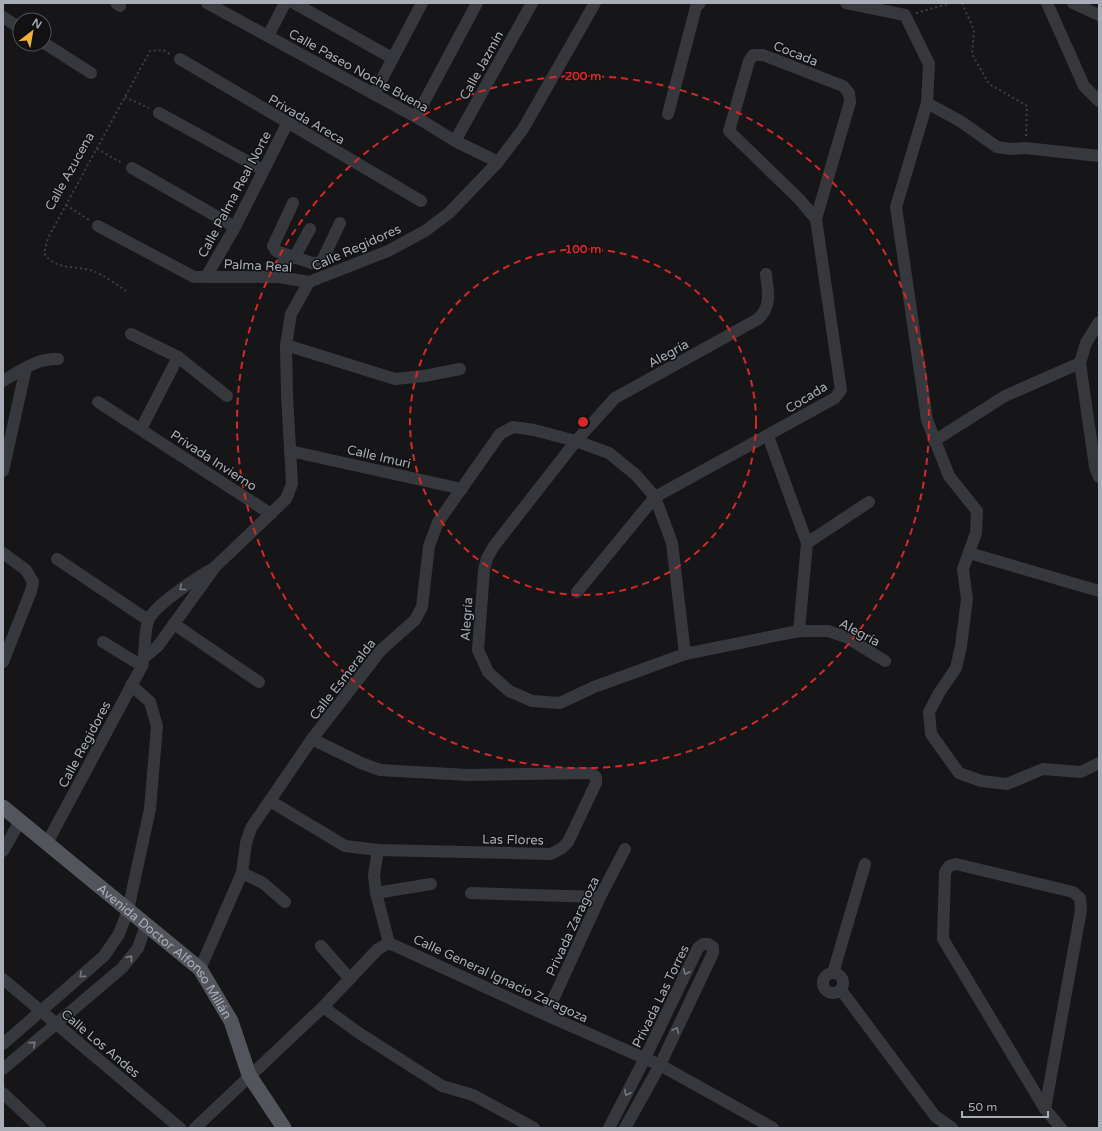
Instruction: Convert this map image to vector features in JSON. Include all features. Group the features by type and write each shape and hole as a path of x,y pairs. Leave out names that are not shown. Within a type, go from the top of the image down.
{"main road":[{"name":"Avenida Doctor Alfonso Millán","path":"3,807 200,969 232,1021 249,1075 284,1128"}],"street":[{"name":"Calle Paseo Noche Buena","path":"207,3 228,8 268,36 416,117 455,141 498,162"},
{"path":"268,36 285,3"},
{"path":"294,3 392,58"},
{"path":"416,117 477,3"},
{"name":"Calle Jazmín","path":"455,141 532,3"},
{"name":"Calle Regidores","path":"47,843 143,662 158,646 215,568 286,500 292,484 286,345 291,314 309,282 388,251 425,230 449,213 498,162 522,129 595,3"},
{"path":"668,114 696,7 700,3"},
{"path":"846,3 905,15 929,64 927,103 896,207 927,420 949,476 977,512 976,533 963,569 967,599 961,646 956,668 939,693 929,712 931,734 958,773 981,781 1007,784 1043,769 1081,772 1099,763"},
{"path":"1046,3 1084,86 1099,101"},
{"path":"1073,3 1099,15"},
{"path":"374,94 417,5"},
{"path":"3,17 12,23"},
{"path":"52,48 91,73"},
{"name":"Cocada","path":"655,497 835,398 841,390 816,219 850,102 849,93 843,86 763,54 753,55 749,61 730,132 799,199 816,219"},
{"name":"Privada Areca","path":"180,59 287,124 421,201"},
{"path":"927,103 960,120 997,146 1011,149 1026,148 1099,156"},
{"path":"159,113 263,170"},
{"name":"Calle Palma Real Norte","path":"206,277 235,227 287,124"},
{"path":"132,168 235,227"},
{"path":"293,204 273,246 276,251 315,264 322,261 340,223"},
{"name":"Palma Real","path":"98,226 194,276 279,277 309,282"},
{"path":"279,277 290,256 310,229"},
{"name":"Alegría","path":"766,274 768,304 766,312 758,319 615,398 576,441 494,546 487,558 484,570 478,650 488,672 509,691 532,701 560,703 594,687 685,654 800,631 828,631 846,637 885,661"},
{"path":"1099,322 1086,343 1080,363 1094,467 1099,477"},
{"path":"131,334 178,356 227,396"},
{"path":"286,345 395,379 424,376 460,369"},
{"path":"141,429 178,356"},
{"path":"3,381 46,358 58,359"},
{"path":"934,441 1005,396 1080,363"},
{"path":"3,471 26,368"},
{"name":"Privada Invierno","path":"98,402 271,514"},
{"name":"Calle Esmeralda","path":"200,969 242,874 246,844 251,828 312,739 381,650 415,620 422,607 429,546 438,522 500,434 513,427 534,430 576,441 609,453 636,475 655,497"},
{"path":"768,436 807,543 800,631"},
{"name":"Calle Imuri","path":"290,451 462,489"},
{"path":"577,592 655,497"},
{"path":"655,497 672,543 685,654"},
{"path":"807,543 869,502"},
{"path":"3,553 26,570 33,582 31,592 8,637 3,662"},
{"path":"969,553 1099,591"},
{"path":"57,558 148,620"},
{"name":"Calle Regidores","path":"143,662 148,620 166,600 192,580 215,568"},
{"path":"174,624 260,682"},
{"path":"103,642 143,662"},
{"path":"3,1044 104,956 120,934 128,910 150,809 157,726 150,702 132,685"},
{"name":"Las Flores","path":"270,801 345,846 378,850 551,854 562,848 568,842 596,782 596,777 591,773 468,775 380,770 361,763 312,739"},
{"path":"3,851 20,821"},
{"name":"Privada Zaragoza","path":"546,1015 600,897 625,849"},
{"path":"195,1128 249,1075 323,1007 378,949 389,943 376,893 374,875 378,850"},
{"path":"865,864 833,973 827,975 823,979 823,985 825,991 830,994 841,990 934,1116 952,1128"},
{"path":"1045,1109 1082,910 1080,898 1073,892 956,864 949,866 945,872 943,939 1045,1109 1061,1128"},
{"path":"242,874 263,883 285,902"},
{"path":"376,893 431,884"},
{"path":"471,893 600,897"},
{"path":"3,1070 122,968 138,948 146,925"},
{"name":"Calle General Ignacio Zaragoza","path":"389,943 546,1015 660,1065 773,1128"},
{"name":"Privada Las Torres","path":"645,1058 698,948 703,944 708,944 713,947 713,953 660,1065"},
{"path":"321,946 350,979"},
{"name":"Calle Los Andes","path":"3,979 180,1128"},
{"path":"323,1007 359,1033 442,1086 473,1095 534,1128"},
{"path":"609,1128 645,1058"},
{"path":"625,1128 660,1065"},
{"path":"3,1093 40,1128"}],"path":[{"path":"905,15 952,3"},
{"path":"962,3 974,30 972,54 989,84 1027,106 1026,148"},
{"name":"Calle Azucena","path":"126,291 93,271 61,266 48,260 44,254 48,238 150,51 163,50 180,59"},
{"path":"125,97 159,113"},
{"path":"97,149 132,168"},
{"path":"66,205 98,226"}]}
